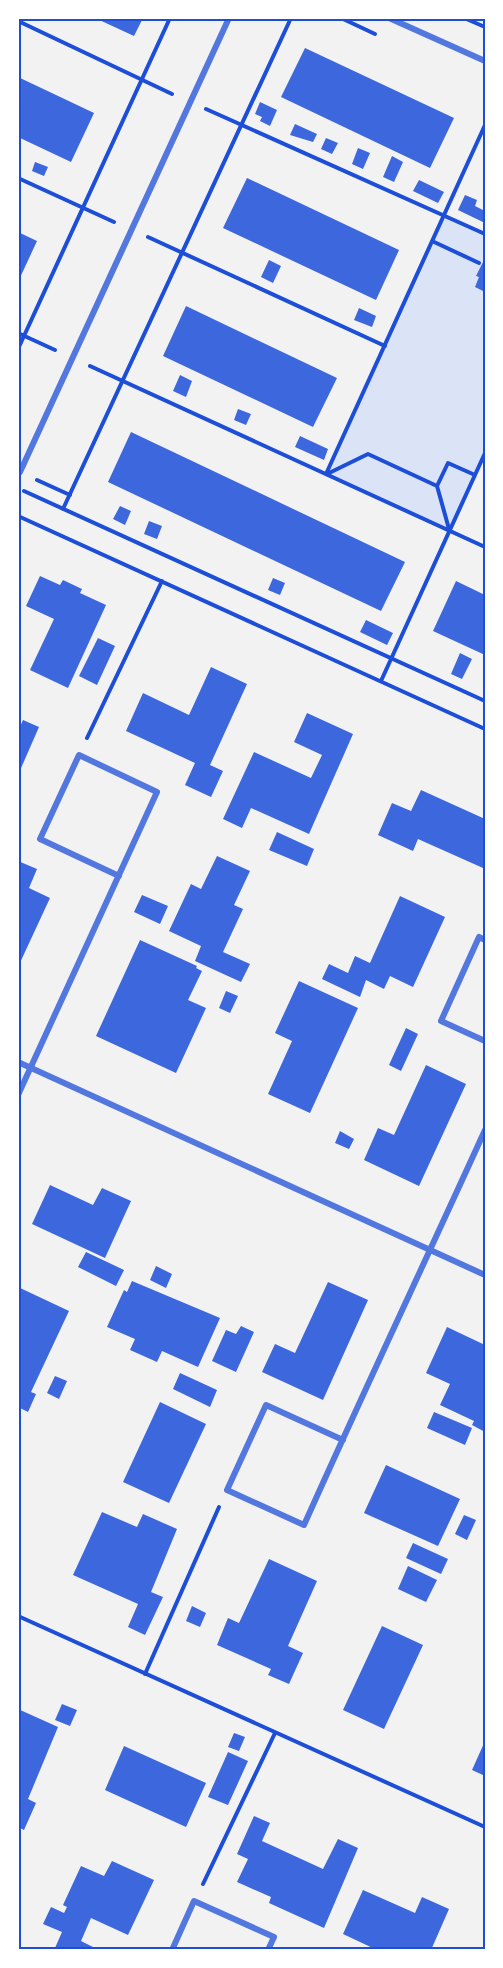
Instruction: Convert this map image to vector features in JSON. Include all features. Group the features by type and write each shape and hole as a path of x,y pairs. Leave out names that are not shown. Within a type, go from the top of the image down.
{"street":[{"path":"20,472 229,18"},
{"path":"389,18 485,61"},
{"path":"18,1095 31,1068 119,876 157,792 79,755 40,839 119,876"},
{"path":"485,940 479,937 441,1021 485,1041"},
{"path":"18,1062 485,1275"},
{"path":"343,1440 266,1405 227,1490 304,1525 485,1131"},
{"path":"172,1950 195,1901 273,1937 268,1950"}],"path":[{"path":"18,349 170,18"},
{"path":"63,509 291,18"},
{"path":"464,18 485,27"},
{"path":"18,21 141,80 485,234"},
{"path":"326,474 485,125"},
{"path":"18,178 385,346"},
{"path":"432,241 479,263"},
{"path":"18,333 485,547"},
{"path":"381,681 485,453"},
{"path":"326,474 368,454 437,486"},
{"path":"449,530 437,486 448,463 475,475"},
{"path":"20,472 70,495"},
{"path":"18,488 485,701"},
{"path":"18,516 485,729"},
{"path":"79,755 162,581"},
{"path":"145,1674 227,1490"},
{"path":"18,1616 485,1827"},
{"path":"195,1901 275,1733"}],"shaded area":[{"path":"444,215 485,234 485,453 449,530 326,474"}],"building":[{"path":"95,18 143,18 134,36"},
{"path":"305,48 454,118 430,168 281,97"},
{"path":"18,77 94,113 71,162 18,137"},
{"path":"260,102 277,110 270,126 260,121 262,117 255,114"},
{"path":"295,124 317,134 313,142 290,135"},
{"path":"326,138 338,143 332,154 321,149"},
{"path":"358,148 370,153 363,169 352,164"},
{"path":"392,156 403,162 394,182 383,177"},
{"path":"35,162 48,167 44,176 32,171"},
{"path":"247,178 399,250 376,300 223,228"},
{"path":"419,180 444,192 438,203 413,191"},
{"path":"465,195 477,200 475,206 485,211 485,223 458,210"},
{"path":"18,232 37,241 18,282"},
{"path":"485,258 485,292 475,287 479,277 476,276"},
{"path":"269,260 281,266 273,283 261,277"},
{"path":"186,306 337,378 313,427 163,356"},
{"path":"359,308 376,316 372,327 354,320"},
{"path":"180,375 192,381 186,397 173,391"},
{"path":"238,409 251,414 246,425 234,420"},
{"path":"131,432 405,562 381,611 108,482"},
{"path":"300,436 328,449 324,460 295,447"},
{"path":"120,506 131,511 125,525 113,519"},
{"path":"149,521 162,526 157,539 144,534"},
{"path":"40,576 60,585 63,580 82,589 80,593 106,605 68,688 30,670 54,619 26,606"},
{"path":"273,578 285,583 280,595 268,590"},
{"path":"456,581 485,595 485,655 433,631"},
{"path":"366,620 393,633 387,645 360,632"},
{"path":"98,638 115,646 97,685 79,676"},
{"path":"460,653 472,659 462,679 451,674"},
{"path":"211,667 247,684 210,765 223,771 211,797 185,785 195,763 126,731 143,693 189,715"},
{"path":"307,713 353,734 309,834 251,808 242,828 223,819 254,752 311,778 322,755 294,742"},
{"path":"23,720 39,727 18,775 18,731"},
{"path":"421,790 485,819 483,868 418,839 413,851 378,835 392,803 411,811"},
{"path":"277,832 314,849 307,866 269,850"},
{"path":"217,856 250,871 234,905 243,909 223,952 250,964 241,982 195,961 201,946 169,931 191,884 201,889"},
{"path":"18,861 37,869 29,888 50,898 18,967"},
{"path":"142,895 168,906 160,924 134,912"},
{"path":"400,896 445,917 413,987 390,976 384,989 366,980 360,997 322,979 329,964 348,973 355,956 370,963"},
{"path":"140,940 197,966 196,968 202,971 188,1000 206,1008 176,1073 96,1036"},
{"path":"299,981 358,1008 310,1113 268,1094 292,1041 275,1033"},
{"path":"226,991 238,996 230,1013 219,1008"},
{"path":"406,1028 418,1034 401,1071 389,1065"},
{"path":"426,1065 466,1084 419,1186 364,1160 378,1128 394,1135"},
{"path":"340,1131 354,1139 349,1149 335,1143"},
{"path":"50,1185 93,1205 102,1188 131,1201 105,1258 32,1224"},
{"path":"86,1252 124,1270 116,1286 78,1267"},
{"path":"156,1266 172,1274 166,1288 150,1280"},
{"path":"132,1281 220,1318 198,1367 162,1351 157,1362 130,1350 135,1339 107,1327 124,1290 127,1292"},
{"path":"328,1282 368,1300 323,1400 262,1372 275,1344 295,1353"},
{"path":"18,1287 69,1311 31,1392 36,1394 28,1412 18,1407"},
{"path":"241,1326 254,1332 236,1372 212,1361 226,1330 236,1334"},
{"path":"447,1327 485,1345 485,1432 472,1425 474,1421 440,1405 450,1384 426,1373"},
{"path":"180,1373 217,1390 210,1407 173,1389"},
{"path":"55,1376 67,1381 59,1399 47,1393"},
{"path":"160,1402 206,1424 169,1503 123,1482"},
{"path":"434,1412 472,1428 465,1445 427,1428"},
{"path":"386,1465 460,1499 438,1546 364,1513"},
{"path":"102,1512 137,1527 143,1514 177,1529 151,1592 163,1597 145,1635 128,1627 138,1604 73,1575"},
{"path":"464,1515 476,1520 467,1540 455,1534"},
{"path":"413,1543 448,1559 441,1574 406,1558"},
{"path":"269,1559 317,1581 288,1646 303,1653 289,1684 268,1675 271,1669 217,1645 228,1618 239,1623"},
{"path":"408,1566 437,1580 426,1602 398,1589"},
{"path":"192,1606 206,1613 200,1627 186,1621"},
{"path":"382,1626 423,1645 384,1729 343,1710"},
{"path":"62,1704 77,1710 70,1726 55,1720"},
{"path":"18,1709 58,1727 28,1799 36,1803 24,1830 18,1827"},
{"path":"234,1733 245,1737 239,1751 228,1747"},
{"path":"485,1741 485,1776 472,1770"},
{"path":"124,1746 206,1783 186,1827 105,1790"},
{"path":"228,1752 248,1761 228,1805 208,1797"},
{"path":"254,1816 270,1823 262,1841 323,1869 338,1839 358,1848 324,1928 269,1903 271,1897 237,1882 248,1859 237,1854"},
{"path":"112,1861 154,1880 128,1935 91,1918 81,1941 99,1950 55,1948 62,1932 43,1924 51,1907 64,1913 67,1907 63,1905 81,1866 104,1876"},
{"path":"363,1890 415,1913 422,1897 449,1909 431,1950 377,1950 343,1934"}]}
